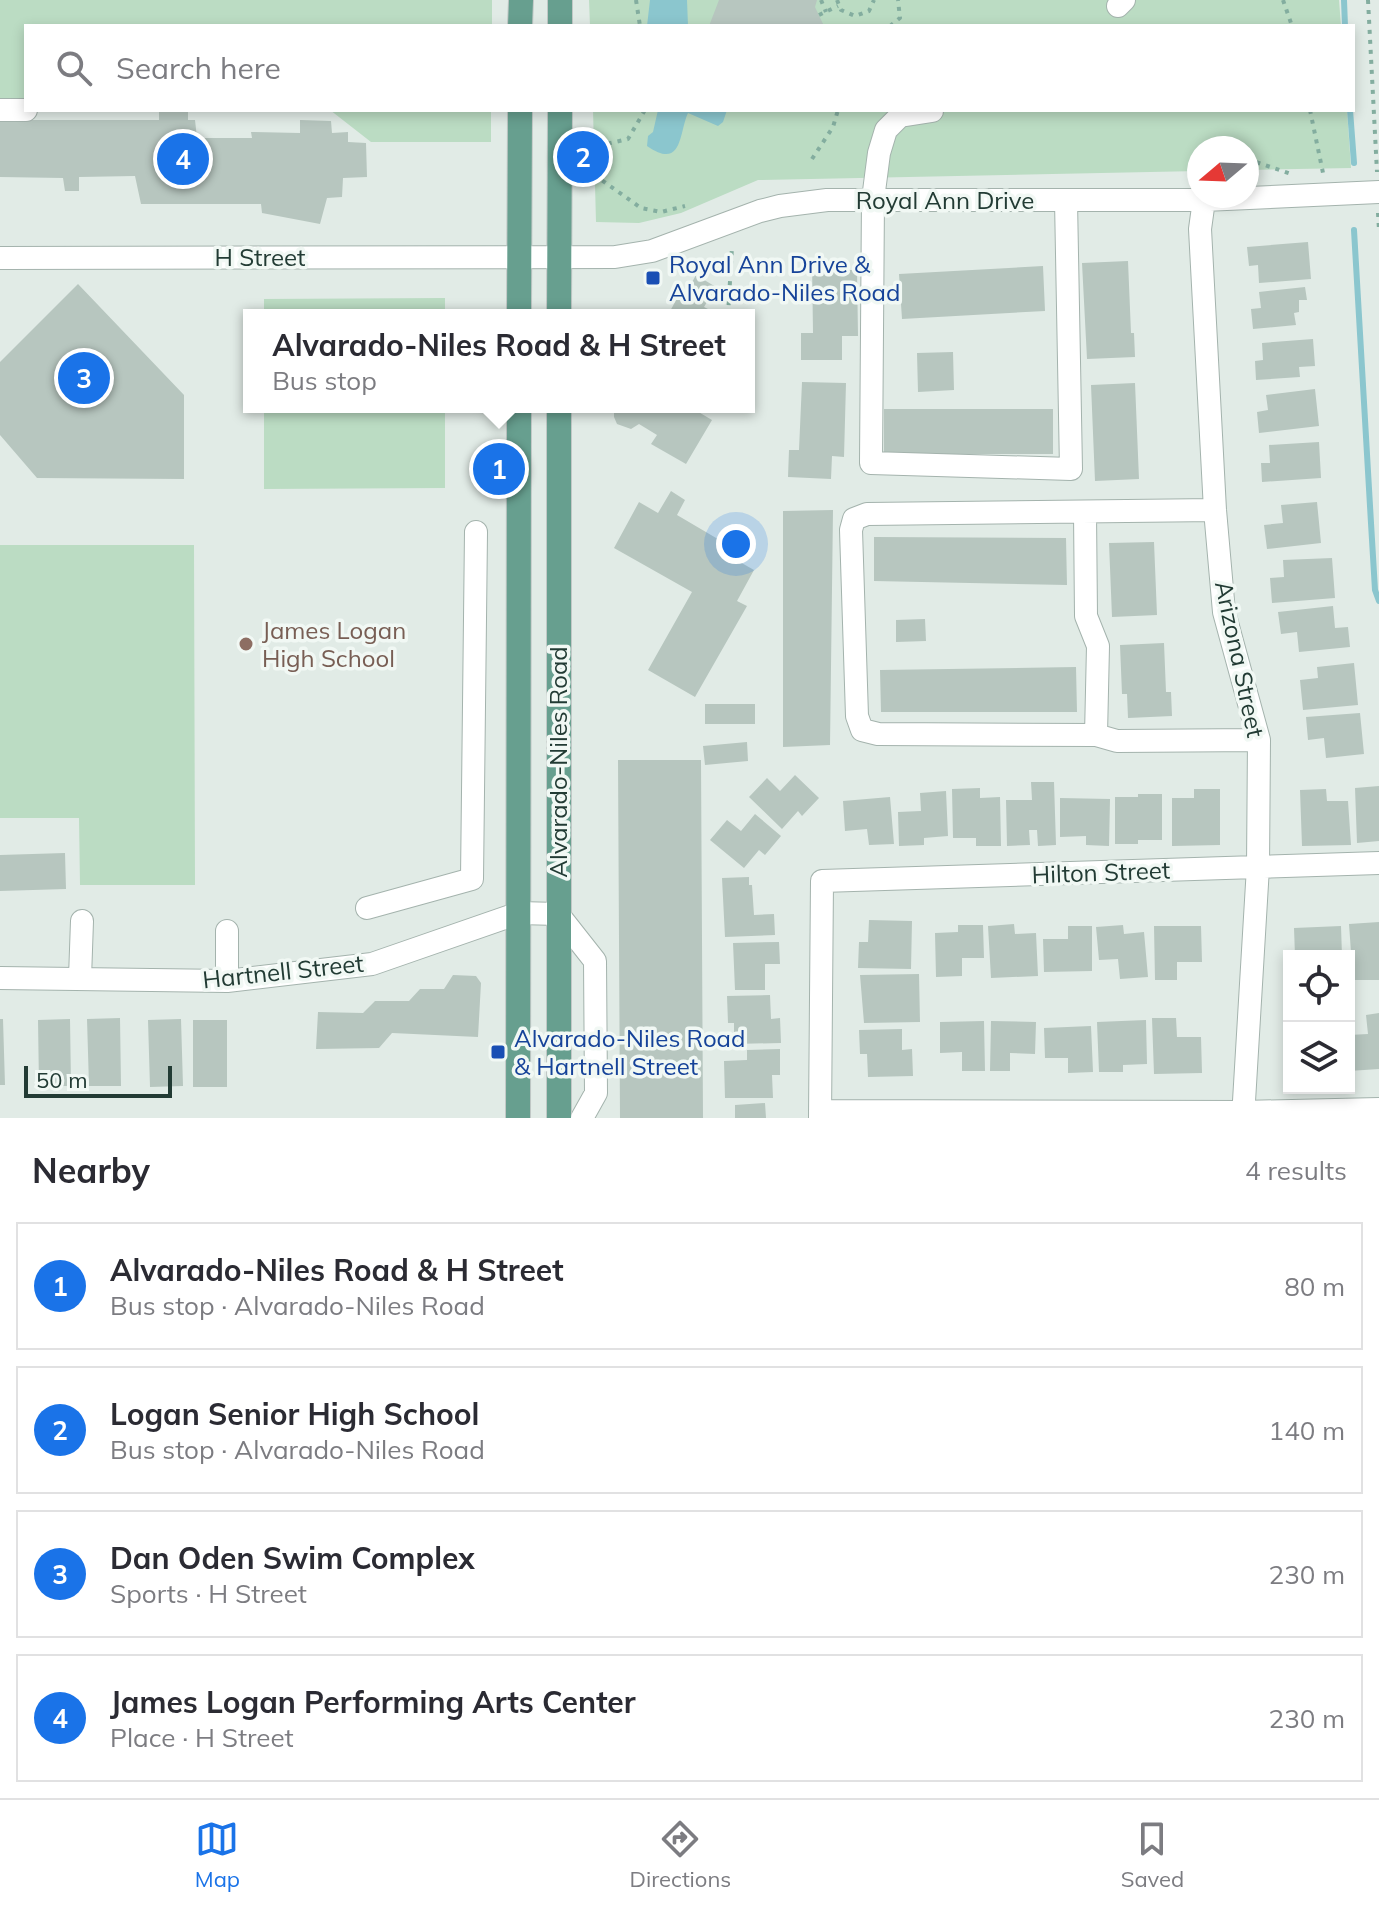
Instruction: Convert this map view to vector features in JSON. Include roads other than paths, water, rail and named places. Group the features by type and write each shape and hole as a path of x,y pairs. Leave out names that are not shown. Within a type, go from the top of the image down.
{"main road":[{"path":"520,24 521,0"},
{"path":"560,0 560,24"},
{"path":"519,309 520,112"},
{"path":"559,309 560,112"},
{"name":"Alvarado-Niles Road","path":"518,1118 519,413"},
{"name":"Alvarado-Niles Road","path":"559,413 559,1118"}],"street":[{"path":"0,110 24,110"},
{"path":"926,112 900,116 886,130 879,153 873,199 871,463 1071,469 1066,200"},
{"name":"Royal Ann Drive","path":"1259,197 1378,192"},
{"name":"Royal Ann Drive","path":"519,257 615,257 652,251 727,222 780,206 873,199 1187,200"},
{"name":"Arizona Street","path":"1203,208 1200,229 1215,510 1224,612 1259,740 1258,867 1243,1115"},
{"name":"H Street","path":"0,258 519,257"},
{"path":"1215,510 867,514 854,519 851,530 857,716 862,730 878,734 1096,735 1117,741 1259,740"},
{"path":"1085,513 1086,616 1098,646 1096,735"},
{"path":"367,908 472,879 476,532"},
{"name":"Hilton Street","path":"820,1114 822,881 1379,863"},
{"name":"Hartnell Street","path":"0,978 227,981 372,964 519,913 558,914"},
{"path":"558,914 595,961 596,1093 582,1118"},
{"path":"80,978 82,921"},
{"path":"227,931 227,981"},
{"path":"820,1114 1243,1115 1379,1109"}],"water":[{"path":"650,0 687,0 688,24 647,24"},
{"path":"658,112 726,112 718,126 688,113 678,146 667,154 647,146 648,136 653,132"}],"waterway":[{"path":"1344,0 1345,24"},
{"path":"1350,112 1354,163"},
{"path":"1354,230 1375,590 1379,601"}],"place":[{"name":"Logan Senior High School","path":"583,157"},
{"name":"James Logan Performing Arts Center","path":"183,159"},
{"name":"Royal Ann Drive & Alvarado-Niles Road","path":"653,278"},
{"name":"Dan Oden Swim Complex","path":"84,378"},
{"name":"Alvarado-Niles Road & H Street","path":"499,469"},
{"name":"James Logan High School","path":"246,644"},
{"name":"Alvarado-Niles Road & Hartnell Street","path":"498,1052"}]}
